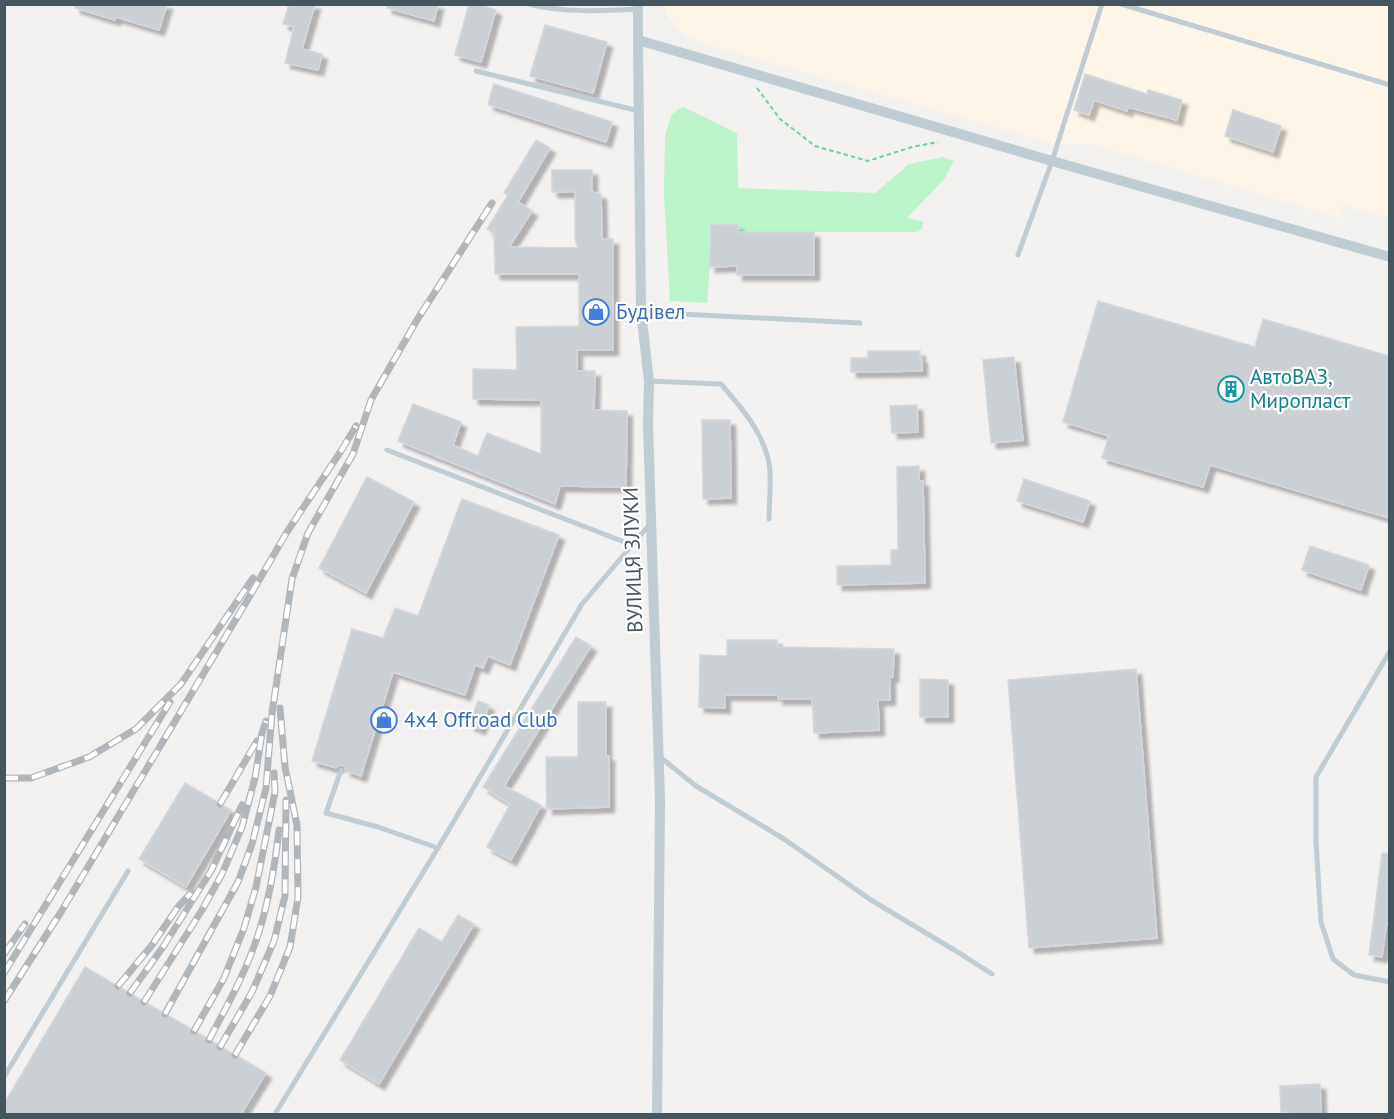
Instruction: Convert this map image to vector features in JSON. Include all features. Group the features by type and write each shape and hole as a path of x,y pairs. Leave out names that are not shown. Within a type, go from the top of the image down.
{"street":[{"name":"ВУЛИЦЯ ЗЛУКИ","path":"638,7 641,312 649,381 648,425 660,812 657,1114"},
{"path":"638,40 1389,257"}],"lane":[{"path":"529,4 542,8 604,11 638,7"},
{"path":"1018,255 1052,161 1102,4"},
{"path":"1120,4 1389,85"},
{"path":"476,71 639,111"},
{"path":"641,312 860,323"},
{"path":"649,381 721,384 743,410 760,437 770,464 769,519"},
{"path":"387,450 632,545"},
{"path":"275,1114 438,848 582,604 651,523"},
{"path":"1389,651 1316,777 1316,842 1321,922 1333,959 1354,975 1389,982"},
{"path":"658,756 696,786 783,839 871,900 992,974"},
{"path":"341,770 327,813 378,827 438,848"},
{"path":"4,1077 128,871"}],"path":[{"path":"745,71 780,119 815,146 868,161 943,140"}],"shaded area":[{"path":"665,5 1389,5 1389,219 1343,205 1339,218 1091,144 1053,144 708,45 683,34 666,13"}],"green space":[{"path":"683,107 737,133 738,188 875,193 909,164 943,157 954,161 945,178 907,218 923,222 922,229 916,232 738,232 737,225 711,224 707,303 670,301 664,194 665,135 672,114"}],"building":[{"path":"75,4 167,4 159,30 75,8"},
{"path":"289,4 315,4 302,49 322,54 318,70 285,63 294,27 283,24"},
{"path":"387,4 438,4 434,21 387,8"},
{"path":"469,4 478,4 496,10 481,62 455,55"},
{"path":"545,25 607,42 593,93 530,76"},
{"path":"1085,74 1147,94 1148,90 1182,100 1177,120 1128,107 1127,111 1094,100 1089,115 1074,110"},
{"path":"494,84 612,122 606,142 488,104"},
{"path":"1233,110 1281,126 1273,152 1225,136"},
{"path":"536,140 550,148 518,202 532,211 509,247 578,248 575,239 575,192 552,192 552,170 592,170 592,192 601,194 602,239 613,239 613,350 577,350 577,371 595,371 594,410 627,411 626,487 560,486 555,504 398,441 413,404 461,422 453,445 478,456 487,433 541,454 541,400 473,399 473,369 517,370 516,327 579,326 579,274 495,274 494,233 487,229 508,195 504,193"},
{"path":"711,224 738,225 738,232 814,232 814,275 737,275 737,266 710,267"},
{"name":"АвтоВАЗ, Миропласт","path":"1098,301 1255,347 1263,319 1389,356 1389,518 1210,465 1203,487 1102,458 1109,436 1063,422"},
{"path":"868,351 920,351 922,371 851,372 851,358 868,358"},
{"path":"1014,357 1023,440 991,443 983,360"},
{"path":"917,405 918,432 892,433 890,406"},
{"path":"702,420 730,420 731,498 703,499"},
{"path":"919,466 919,481 923,481 925,583 837,585 837,566 891,565 891,550 898,550 897,467"},
{"path":"367,477 414,502 366,593 319,568"},
{"path":"1024,479 1090,501 1083,522 1017,501"},
{"path":"462,499 559,535 510,665 488,656 483,668 475,665 465,695 393,672 361,776 346,771 342,765 336,768 312,761 352,629 383,638 395,608 418,616"},
{"path":"1310,546 1369,565 1361,590 1302,570"},
{"path":"576,637 591,646 504,786 541,805 511,860 487,847 510,804 483,787"},
{"path":"727,640 777,640 777,647 894,649 890,700 878,700 879,730 814,733 812,699 778,699 778,695 725,695 725,708 699,707 700,655 727,656"},
{"path":"1136,669 1157,938 1029,948 1008,680"},
{"path":"920,679 948,680 948,717 920,717"},
{"path":"478,701 489,705 480,729 469,725"},
{"path":"578,702 606,702 609,807 547,809 546,757 578,757"},
{"path":"185,783 231,810 186,887 139,859"},
{"path":"1382,853 1389,854 1389,922 1386,926 1382,957 1369,955"},
{"path":"458,915 474,924 379,1084 340,1060 419,928 442,942"},
{"path":"85,967 266,1073 241,1114 4,1114 4,1104"},
{"path":"1320,1084 1321,1114 1281,1112 1280,1086"}],"railway":[{"path":"165,1014 238,882 252,844 266,788 272,713 292,579 308,533 353,454 371,400 417,320 492,203"},
{"path":"4,1001 61,912 287,532 356,426"},
{"path":"4,778 31,778 89,757 136,729 181,684 253,578"},
{"path":"4,973 170,702"},
{"path":"235,1055 270,996 290,947 298,897 297,825 285,767 280,708"},
{"path":"144,1002 222,874 242,827 255,778 266,721"},
{"path":"220,804 257,741"},
{"path":"194,1031 224,978 244,928 256,887 275,792 274,773"},
{"path":"220,1047 252,992 274,941 285,896 286,800"},
{"path":"130,993 163,947 211,871 242,805"},
{"path":"209,1040 242,976 258,935 271,883 279,830"},
{"path":"118,986 191,893"},
{"path":"4,954 25,924"}],"place":[{"name":"Будівел","path":"596,312"},
{"name":"АвтоВАЗ, Миропласт","path":"1231,389"},
{"name":"4x4 Offroad Club","path":"384,720"}]}
